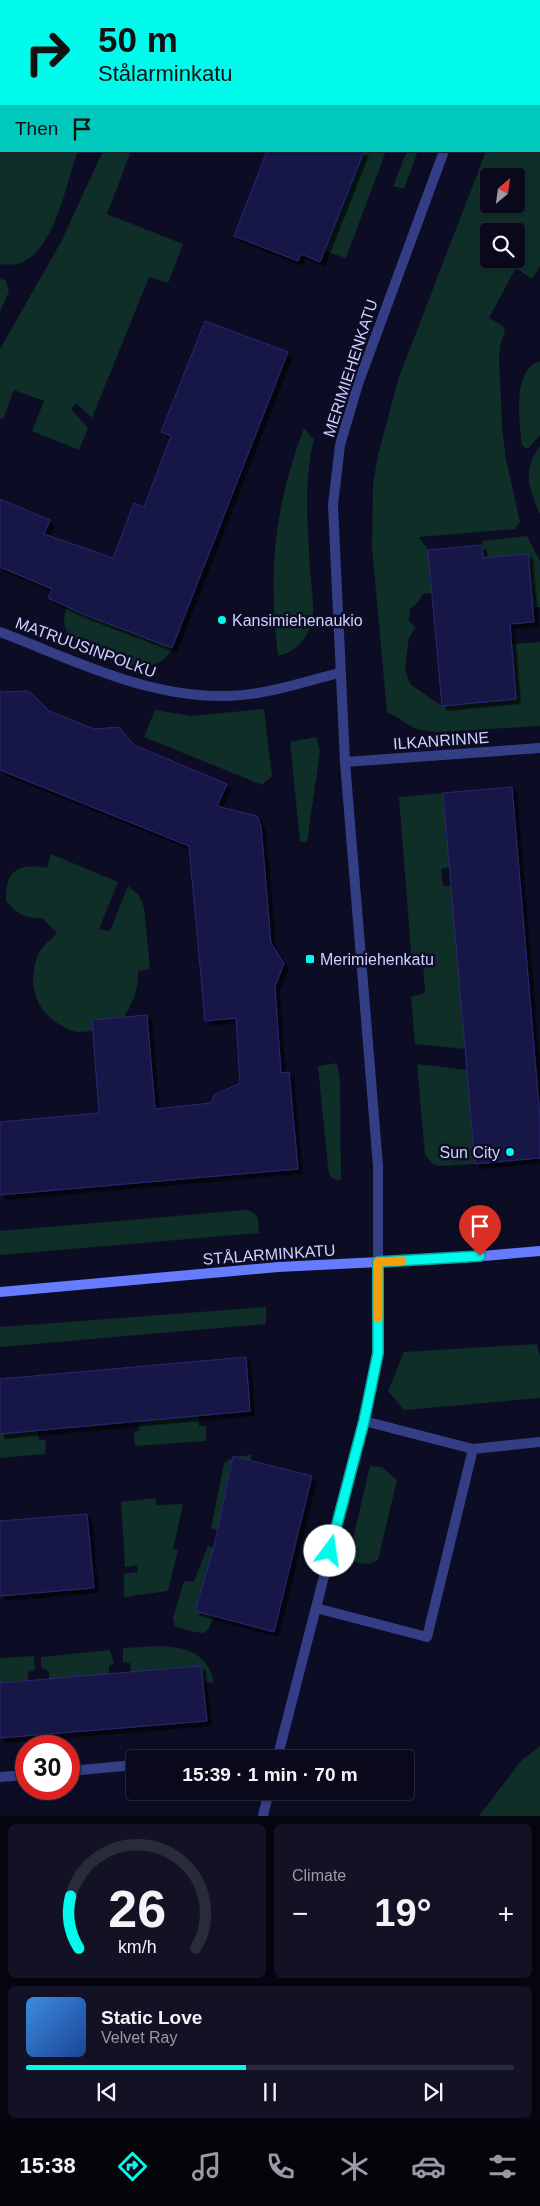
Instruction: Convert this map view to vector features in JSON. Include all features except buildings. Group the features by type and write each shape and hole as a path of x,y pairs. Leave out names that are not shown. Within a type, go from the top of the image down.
{"main road":[{"name":"STÅLARMINKATU","path":"0,1292 278,1267 540,1251"}],"street":[{"name":"MERIMIEHENKATU","path":"279,1750 364,1421 378,1353 378,1166 345,762 339,673 333,505 340,445 361,375 444,152"},
{"name":"MATRUUSINPOLKU","path":"0,632 126,680 167,691 194,695 230,696 272,690 339,673"},
{"name":"ILKANRINNE","path":"345,762 540,748"},
{"path":"364,1421 473,1449 540,1442"},
{"path":"316,1608 427,1637 473,1449"},
{"path":"80,1770 126,1766"},
{"path":"0,1777 15,1776"},
{"path":"263,1816 267,1800"}],"green space":[{"path":"0,152 78,152 54,224 44,242 33,255 18,263 0,264"},
{"path":"103,152 131,152 107,214 183,244 168,283 149,277 92,418 76,403 71,409 88,428 79,450 32,431 44,401 14,390 3,419 0,418 0,349 62,240"},
{"path":"364,152 386,152 346,258 325,251"},
{"path":"407,152 418,152 404,189 393,186"},
{"path":"486,152 540,152 540,266 532,279 516,268 489,318 503,326 505,330 499,357 502,425 506,459 520,522 515,529 419,537 428,550 432,593 423,594 410,609 409,621 416,628 409,637 405,670 411,685 442,706 516,699 511,644 540,642 540,726 438,732 414,728 394,715 387,713 372,547 373,485 378,455 398,380"},
{"path":"0,278 6,281 9,291 0,312"},
{"path":"540,361 540,435 529,448 525,448 522,445 519,411 521,385 531,366"},
{"path":"304,428 314,440 307,489 313,604 312,617 309,630 303,641 290,652 278,656 274,596 276,540 286,486"},
{"path":"540,446 540,515 530,488 529,472 530,464"},
{"path":"527,536 540,561 540,607 532,607 483,558 483,541"},
{"path":"67,607 172,648 162,661 145,667 138,667 115,660 90,648 71,635 64,624"},
{"path":"264,709 272,776 262,785 144,737 155,710 191,716"},
{"path":"316,737 320,751 307,842 300,842 290,742"},
{"path":"443,793 450,867 441,869 443,886 451,886 465,1049 415,1044 411,997 425,993 423,962 412,963 399,797"},
{"path":"51,854 118,882 99,929 110,931 128,886 138,894 144,907 150,969 138,971 138,984 135,995 124,1017 92,1020 93,1031 78,1032 71,1030 50,1018 43,1010 35,993 33,973 39,953 57,933 42,918 21,914 6,901 8,882 15,871 28,866 47,868"},
{"path":"337,1063 340,1081 341,1179 337,1180 330,1177 328,1167 318,1066"},
{"path":"417,1064 467,1070 475,1164 434,1165 425,1155"},
{"path":"246,1210 256,1215 259,1233 0,1255 0,1231"},
{"path":"266,1307 266,1324 0,1347 0,1327"},
{"path":"537,1344 540,1356 540,1398 404,1410 388,1391 404,1352"},
{"path":"199,1416 199,1426 206,1426 206,1441 135,1446 134,1432 139,1431 140,1421"},
{"path":"38,1431 39,1440 46,1440 45,1454 0,1458 0,1434"},
{"path":"252,1455 248,1469 231,1465 221,1531 211,1528 224,1464 233,1458"},
{"path":"370,1466 382,1467 397,1480 378,1560 363,1564 348,1560"},
{"path":"155,1498 157,1505 183,1504 173,1549 178,1550 168,1591 124,1597 124,1574 138,1572 137,1565 125,1567 121,1502"},
{"path":"208,1546 218,1549 209,1588 202,1587 195,1611 214,1616 209,1628 204,1633 193,1632 175,1626 173,1618 184,1581 194,1582"},
{"path":"160,1646 187,1650 201,1658 211,1672 214,1682 203,1683 201,1666 131,1672 130,1663 123,1662 123,1648"},
{"path":"110,1650 114,1664 109,1666 109,1674 49,1679 49,1671 41,1667 41,1657"},
{"path":"34,1656 35,1670 28,1672 28,1681 0,1683 0,1658"},
{"path":"540,1746 540,1816 479,1816 521,1761"}],"slow traffic":[{"path":"378,1318 378,1262 402,1261"}],"place":[{"name":"Kansimiehenaukio","path":"222,620"},
{"name":"Merimiehenkatu","path":"310,959"},
{"name":"Sun City","path":"510,1152"}],"route":[{"path":"330,1551 364,1421 378,1353 378,1262 480,1256"}]}
